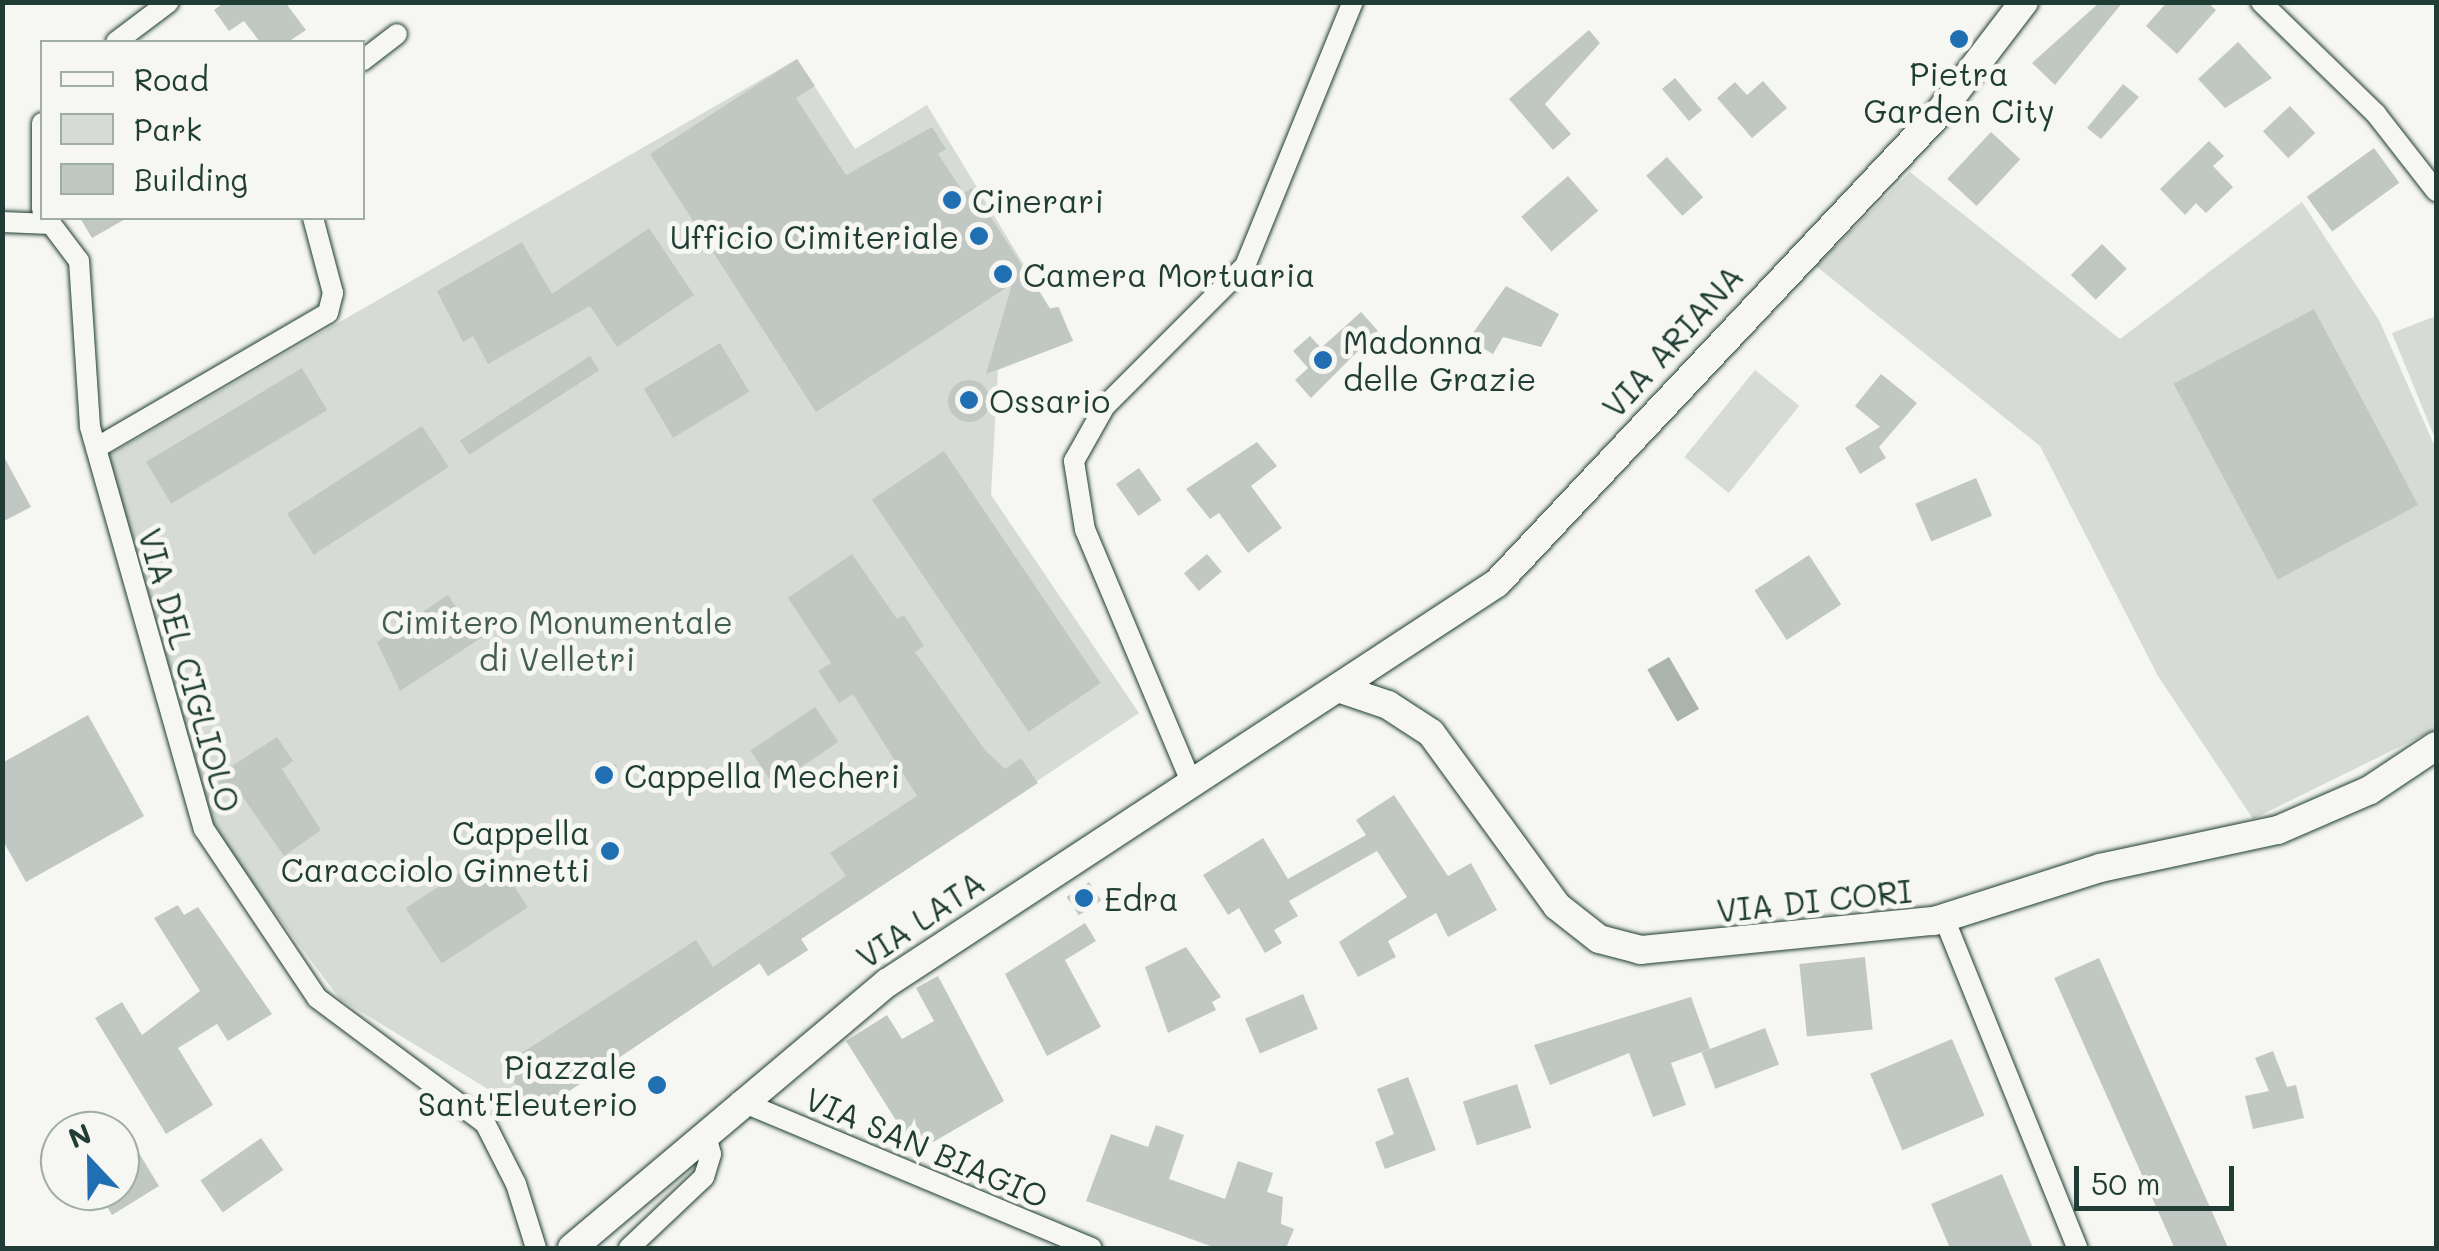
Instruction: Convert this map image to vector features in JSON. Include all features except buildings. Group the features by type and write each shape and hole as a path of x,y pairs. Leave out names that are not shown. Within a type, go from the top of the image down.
{"main road":[{"name":"VIA ARIANA","path":"1338,688 1458,612 1520,560 1753,303 1939,113 2024,2"},
{"name":"VIA LATA","path":"572,1248 740,1102 895,976 1338,688"},
{"name":"VIA DI CORI","path":"1338,688 1400,711 1445,746 1548,896 1606,943 1673,949 1876,932 1944,918 2100,868 2278,830 2370,790 2436,746"}],"street":[{"path":"119,40 170,2"},
{"path":"1192,784 1085,530 1074,462 1106,406 1244,266 1352,2"},
{"path":"2261,2 2376,114 2436,192"},
{"path":"365,58 397,34"},
{"path":"2,222 40,216"},
{"name":"VIA DEL CIGLIOLO","path":"47,220 70,244 83,277 85,391 96,448 204,829 317,998 484,1124 520,1194 536,1248"},
{"path":"96,448 328,313 333,293 314,220"},
{"path":"1944,918 2077,1248"},
{"name":"VIA SAN BIAGIO","path":"740,1102 1092,1248"},
{"path":"629,1248 704,1177 711,1154 705,1132"}],"green space":[{"name":"Cimitero Monumentale di Velletri","path":"797,59 855,149 927,105 1050,308 1059,307 1073,341 998,370 991,495 1139,713 801,939 808,950 768,976 759,963 532,1116 340,999 239,865 209,816 105,457"},
{"path":"1910,172 2120,339 2302,202 2379,320 2436,449 2436,729 2253,819 2158,676 2040,446 1816,266"},
{"path":"2436,316 2436,436 2434,436 2392,333"},
{"path":"1755,370 1799,406 1729,493 1685,457"}],"shaded area":[{"path":"1669,657 1699,709 1677,721 1647,670"}],"place":[{"name":"Pietra Garden City","path":"1959,39"},
{"name":"Cinerari","path":"952,200"},
{"name":"Ufficio Cimiteriale","path":"979,236"},
{"name":"Camera Mortuaria","path":"1003,274"},
{"name":"Madonna delle Grazie","path":"1323,360"},
{"name":"Ossario","path":"969,400"},
{"name":"Cappella Mecheri","path":"604,775"},
{"name":"Cappella Caracciolo Ginnetti","path":"610,851"},
{"name":"Edra","path":"1084,898"},
{"name":"Piazzale Sant'Eleuterio","path":"657,1085"}]}
